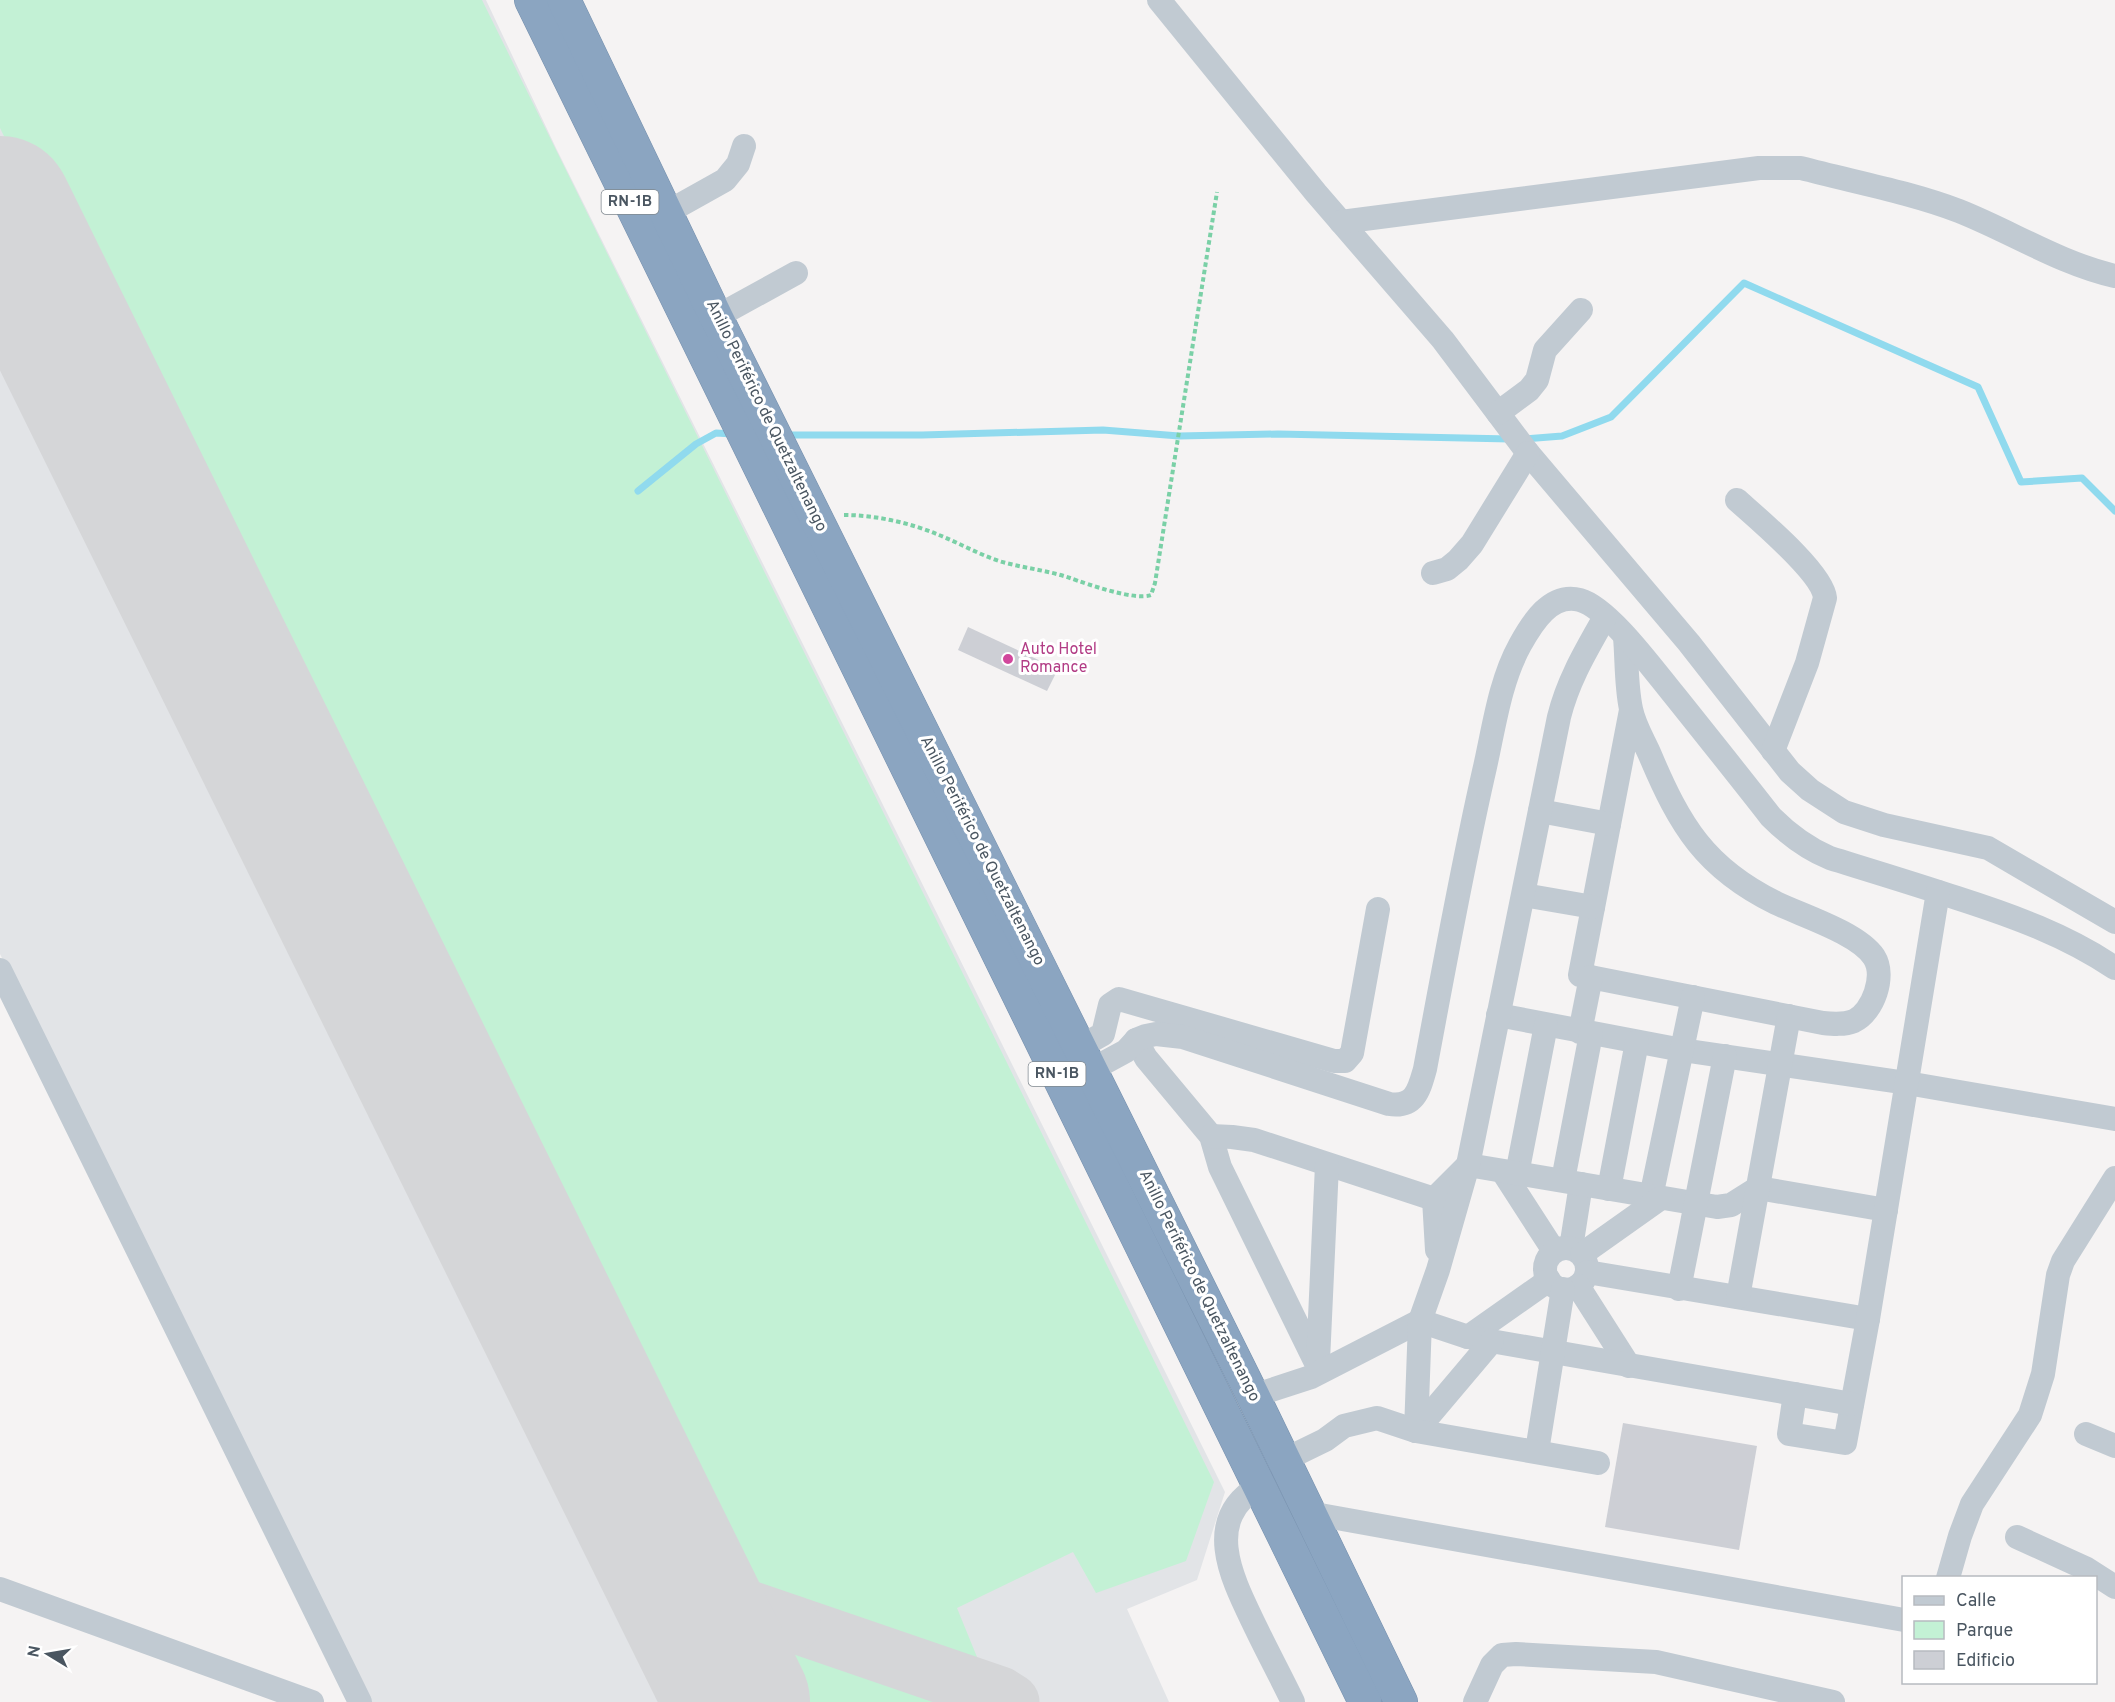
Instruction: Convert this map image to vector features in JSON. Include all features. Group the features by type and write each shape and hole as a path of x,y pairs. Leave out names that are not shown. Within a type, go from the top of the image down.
{"highway":[{"name":"Anillo Periférico de Quetzaltenango","path":"531,0 1365,1702"},
{"name":"Anillo Periférico de Quetzaltenango","path":"564,0 716,317 1086,1058 1401,1702"}],"street":[{"path":"1159,0 1341,222 1443,340 1528,453 1689,643 1790,772 1810,790 1845,812 1884,825 1988,848 2115,922"},
{"path":"666,213 725,180 738,164 744,146"},
{"path":"1341,222 1783,166 1801,168 1935,203 1962,212 2063,260 2115,276"},
{"path":"716,317 796,273"},
{"path":"1502,417 1537,380 1545,350 1581,310"},
{"path":"1433,573 1447,569 1472,544 1528,453"},
{"path":"1737,500 1788,546 1825,593 1808,663 1773,752"},
{"path":"1086,1058 1126,1051 1136,1040 1156,1034 1183,1037 1389,1104 1407,1103 1414,1096 1425,1069 1476,803 1507,678 1519,647 1536,619 1551,605 1567,599 1580,600 1592,605 1625,637 1771,817 1797,841 1830,858 2047,930 2087,949 2115,968"},
{"path":"1416,1431 1420,1321 1438,1270 1468,1165 1564,695 1605,616"},
{"path":"1625,637 1631,710 1580,975 1823,1023 1839,1024 1851,1022 1860,1017 1870,1006 1876,991 1879,975 1876,960 1859,942 1742,884 1710,859 1680,820 1631,710"},
{"path":"1540,811 1609,824"},
{"path":"1795,1394 1789,1434 1845,1443 1868,1319 1938,892"},
{"path":"1524,895 1593,907"},
{"path":"1086,1058 1103,1034 1110,1005 1119,999 1334,1061 1345,1061 1352,1053 1377,909"},
{"path":"0,970 360,1702"},
{"path":"1537,1451 1569,1269 1572,1182 1591,977"},
{"path":"1468,1337 1569,1269 1656,1197 1693,997"},
{"path":"1498,1015 1682,1050 1907,1083 2115,1119"},
{"path":"1738,1297 1789,1016"},
{"path":"1546,1025 1510,1173 1629,1366"},
{"path":"1136,1040 1146,1058 1211,1136 1220,1167 1319,1367"},
{"path":"1609,1190 1636,1042"},
{"path":"1679,1289 1725,1056"},
{"path":"1211,1136 1254,1140 1434,1198"},
{"path":"1319,1367 1327,1165"},
{"path":"1468,1165 1717,1207 1727,1206 1758,1188 1886,1210"},
{"path":"1438,1270 1434,1198 1468,1165"},
{"path":"1949,1576 1972,1504 2030,1415 2043,1374 2058,1275 2063,1260 2115,1178"},
{"path":"1569,1269 1868,1319"},
{"path":"1253,1396 1311,1377 1319,1367 1420,1321 1468,1337 1852,1404"},
{"path":"1416,1431 1492,1341"},
{"path":"1284,1460 1326,1440 1344,1426 1377,1418 1416,1431 1598,1463"},
{"path":"2086,1434 2115,1446"},
{"path":"1258,1486 1234,1507 1227,1526 1226,1556 1235,1585 1293,1702"},
{"path":"1309,1513 1902,1620"},
{"path":"2017,1537 2087,1569 2115,1587"},
{"path":"0,1589 312,1702"},
{"path":"1475,1702 1492,1665 1502,1655 1516,1654 1656,1662 1833,1702"}],"path":[{"path":"814,515 849,515 909,525 1002,562 1069,577 1103,589 1141,596 1151,595 1155,583 1217,192"}],"shaded area":[{"path":"0,0 486,0 556,148 1225,1492 1197,1580 1127,1609 1169,1702 367,1702 0,954"}],"green space":[{"path":"0,0 482,0 1214,1482 1186,1561 1096,1593 1073,1552 957,1608 979,1662 745,1588 716,1573 689,1530 0,128"},
{"path":"795,1651 808,1652 958,1702 774,1702 769,1683 774,1666 782,1655"}],"building":[{"name":"Auto Hotel Romance","path":"968,627 1058,669 1047,691 958,650"},
{"path":"1623,1423 1757,1446 1739,1550 1605,1527"}],"waterway":[{"path":"1524,439 1562,436 1611,417 1744,283 1978,387 2021,482 2082,478 2115,511"},
{"path":"786,435 922,435 1103,430 1179,436 1278,434 1510,439"},
{"path":"638,491 696,444 716,433 733,434"}],"taxiway":[{"path":"633,1492 662,1542 675,1559 704,1585 726,1598 749,1609 1000,1695 1011,1702"},
{"path":"741,1702 735,1669 740,1646 745,1637 763,1625 792,1624"}],"runway":[{"path":"0,208 738,1702"}],"place":[{"name":"Auto Hotel Romance","path":"1008,659"}]}
